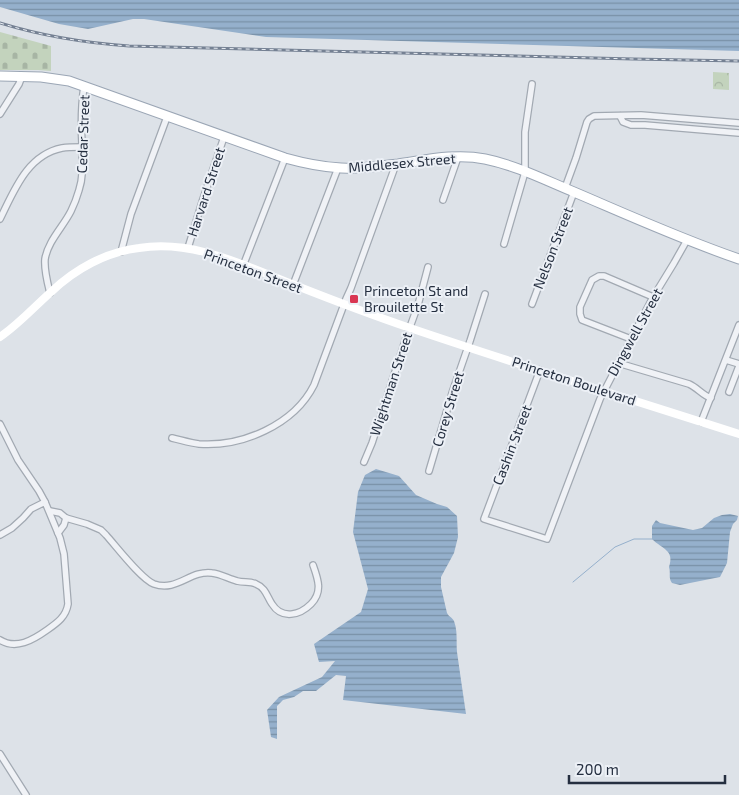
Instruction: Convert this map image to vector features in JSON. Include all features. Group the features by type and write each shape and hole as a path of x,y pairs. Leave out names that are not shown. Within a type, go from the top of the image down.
{"main road":[{"name":"Middlesex Street","path":"0,76 41,77 84,86 224,137 285,158 309,164 338,168 458,157 485,159 525,172 705,248 739,260"},
{"name":"Princeton Street","path":"0,337 74,272 121,252 156,246 188,248 213,254 344,305 410,328"},
{"name":"Princeton Boulevard","path":"410,328 739,434"}],"street":[{"path":"0,114 22,76"},
{"path":"504,244 525,172 525,132 532,84"},
{"name":"Cedar Street","path":"50,293 45,271 45,257 70,212 79,191 83,170 81,119 84,86"},
{"path":"565,188 575,163 587,122 594,116 641,115 739,124"},
{"path":"620,116 623,122 631,125 739,133"},
{"path":"121,252 131,214 167,117"},
{"name":"Harvard Street","path":"188,248 224,137"},
{"path":"0,220 11,196 35,160 46,153 63,148 82,147"},
{"path":"443,200 458,157"},
{"path":"243,266 285,158"},
{"path":"172,438 196,444 234,442 277,424 292,414 310,394 396,164"},
{"path":"293,285 338,168"},
{"name":"Nelson Street","path":"532,304 574,192"},
{"name":"Dingwell Street","path":"547,539 603,391 630,339 687,240"},
{"name":"Wightman Street","path":"364,462 418,305 428,267"},
{"path":"630,339 582,320 580,307 592,280 599,276 604,276 653,298"},
{"name":"Corey Street","path":"429,471 453,390 485,294"},
{"path":"701,422 739,325"},
{"path":"732,344 739,346"},
{"path":"726,360 739,365 729,392"},
{"path":"618,363 689,384 711,398"},
{"name":"Cashin Street","path":"540,370 484,519 547,539"},
{"path":"0,424 18,460 50,511 64,554 68,604 64,615 30,641 12,644 0,640"},
{"path":"0,535 24,518 31,509 45,502"},
{"path":"50,511 60,513 66,518 100,530 140,574 154,584 176,585 200,573 214,573 238,582 256,584 265,590 272,604 281,613 293,614 300,612 315,600 319,588 313,565"},
{"path":"58,533 64,526 66,518"},
{"path":"0,754 26,795"}],"green space":[{"path":"0,32 51,46 51,71 0,70"},
{"path":"713,72 729,73 729,90 713,89"}],"water":[{"path":"0,0 739,0 739,51 266,37 144,19 133,19 88,29 59,24 0,7"},
{"path":"376,469 399,476 416,495 447,507 457,516 458,537 454,553 441,577 441,587 447,613 455,625 466,714 343,700 346,676 336,675 316,691 303,691 294,697 283,700 277,706 277,739 271,737 267,710 279,697 322,677 335,661 319,662 314,644 361,612 368,589 353,532 358,492 365,475"},
{"path":"730,514 738,516 730,532 727,563 720,577 680,585 672,583 669,553 652,539 652,526 656,520 660,523 693,530 702,528 714,518"}],"waterway":[{"path":"573,582 615,547 634,539 653,539"}],"railway":[{"path":"0,23 64,38 129,46 739,61"}],"place":[{"name":"Princeton St and Brouilette St","path":"354,299"}]}
